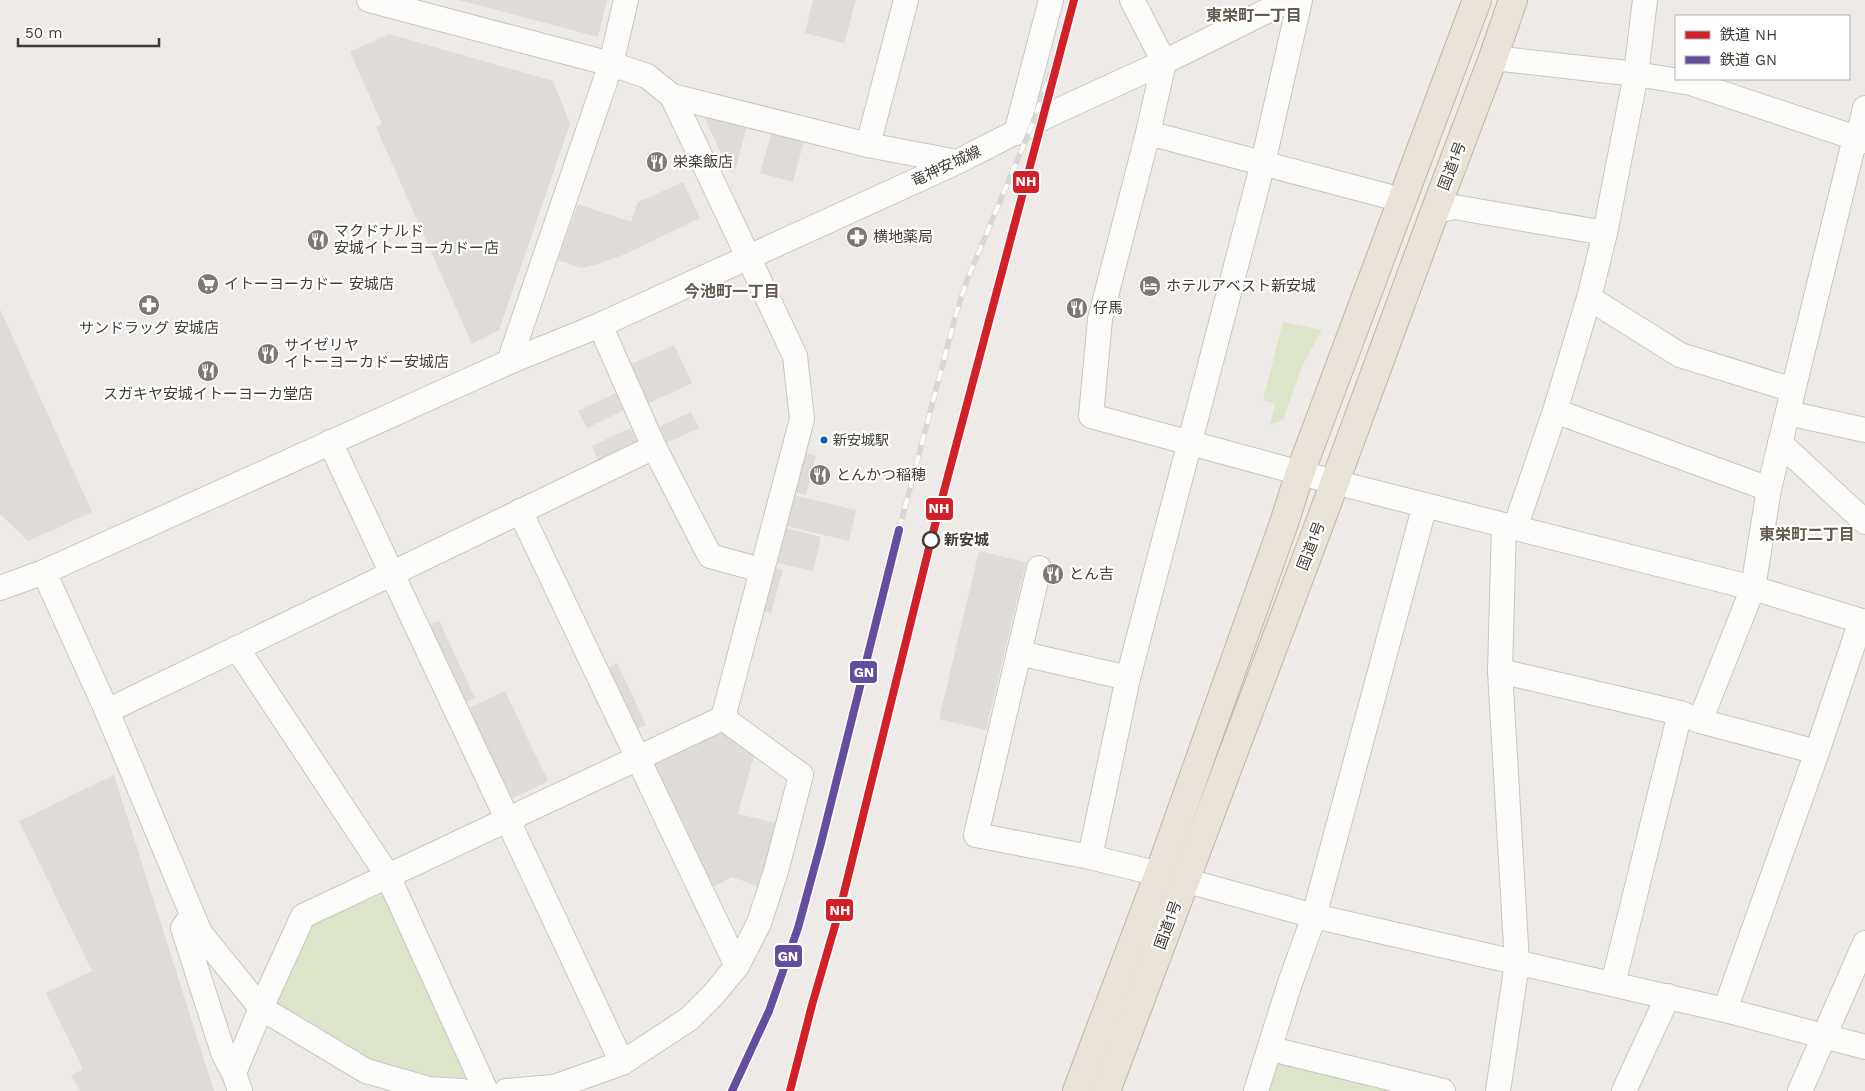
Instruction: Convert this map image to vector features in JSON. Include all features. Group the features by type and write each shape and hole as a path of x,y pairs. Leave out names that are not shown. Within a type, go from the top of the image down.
{"highway":[{"name":"国道1号","path":"1106,1091 1300,473 1477,0"},
{"name":"国道1号","path":"1077,1091 1172,877 1319,526 1513,0"}],"street":[{"path":"369,0 611,64 646,76 672,96 868,145 957,162"},
{"path":"509,362 611,64 626,0"},
{"path":"868,145 906,0"},
{"path":"1016,133 1051,0"},
{"path":"1132,0 1164,62 1148,133 1100,319 1091,416 1334,482 1753,588 1863,621 1725,1010"},
{"name":"竜神安城線","path":"0,588 44,572 509,362 600,325 957,162 1053,113 1164,62 1289,0"},
{"path":"1090,857 1128,678 1191,442 1262,163 1300,0"},
{"path":"1498,1091 1517,963 1500,670 1509,526 1555,411 1589,298 1605,233 1636,74 1645,0"},
{"path":"1493,58 1636,74 1691,83 1861,139"},
{"path":"237,1082 261,1008 303,916 723,718 802,419 795,356 672,96"},
{"path":"1613,984 1690,717 1753,588 1769,489 1852,150 1861,139 1865,108"},
{"path":"1148,133 1402,200"},
{"path":"1435,211 1454,208 1605,233"},
{"path":"1589,298 1680,355 1790,402 1865,430"},
{"path":"600,325 654,447 710,556 761,570"},
{"path":"1555,411 1769,489"},
{"path":"330,442 622,1063"},
{"path":"1780,443 1865,522"},
{"path":"107,711 654,447"},
{"path":"1256,1091 1289,986 1314,916 1426,505"},
{"path":"520,511 737,966"},
{"path":"1040,568 976,834 1090,857 1172,877 1314,916 1668,996 1824,1038 1865,1047"},
{"path":"44,572 107,711 200,933 261,1008 365,1081 462,1091"},
{"path":"237,648 388,876 486,1091"},
{"path":"1019,653 1128,678"},
{"path":"1500,670 1690,717 1817,752"},
{"path":"506,1091 554,1087 622,1063 689,1019 714,994 737,966 759,923 776,871 802,775 723,718"},
{"path":"192,916 184,928 224,1055 237,1082"},
{"path":"1800,1091 1865,944"},
{"path":"1624,1091 1668,996"},
{"path":"1270,1049 1416,1088 1443,1091"}],"green space":[{"path":"1283,322 1322,330 1303,364 1283,420 1270,425 1275,404 1263,400"},
{"path":"381,889 474,1076 468,1084 388,1071 280,1009 276,1000 313,922"},
{"path":"1284,1059 1404,1091 1266,1091 1275,1064"}],"shaded area":[{"path":"459,0 607,0 598,37"},
{"path":"813,0 856,0 844,43 805,33"},
{"path":"389,34 553,81 570,124 499,330 472,344 376,127 382,124 350,52"},
{"path":"707,110 748,121 736,168 730,172 705,119"},
{"path":"773,128 805,137 793,182 760,173"},
{"path":"683,182 700,218 623,255 598,264 581,268 558,260 578,204 631,222 638,202"},
{"path":"0,309 92,512 28,541 0,514"},
{"path":"674,345 692,383 645,405 627,366"},
{"path":"616,393 624,410 587,428 578,411"},
{"path":"691,412 699,428 667,443 659,427"},
{"path":"630,428 638,444 599,463 592,446"},
{"path":"801,452 816,456 806,495 791,491"},
{"path":"789,494 856,510 849,541 782,525"},
{"path":"782,527 821,537 813,571 773,562"},
{"path":"979,551 1026,562 986,730 939,719"},
{"path":"770,566 783,570 771,613 758,609"},
{"path":"439,621 475,698 463,704 427,626"},
{"path":"617,663 646,725 633,731 604,670"},
{"path":"505,691 548,781 511,799 467,709"},
{"path":"720,727 755,751 738,814 777,823 763,888 732,877 708,890 651,767 654,758"},
{"path":"114,775 214,1091 80,1091 71,1075 83,1069 46,993 92,971 19,821"}],"railway":[{"path":"899,530 956,314 967,280 1032,125 1063,38"}],"rail line":[{"name":"NH","path":"790,1091 812,1005 841,905 931,540 1074,0"},
{"name":"GN","path":"732,1091 769,1011 798,928 899,530"}],"place":[{"name":"栄楽飯店","path":"657,162"},
{"name":"横地薬局","path":"857,237"},
{"name":"マクドナルド 安城イトーヨーカドー店","path":"318,240"},
{"name":"イトーヨーカドー 安城店","path":"208,284"},
{"name":"ホテルアベスト新安城","path":"1150,286"},
{"name":"サンドラッグ 安城店","path":"149,305"},
{"name":"仔馬","path":"1077,308"},
{"name":"サイゼリヤ イトーヨーカドー安城店","path":"268,354"},
{"name":"スガキヤ安城イトーヨーカ堂店","path":"208,371"},
{"name":"新安城駅","path":"824,440"},
{"name":"とんかつ稲穂","path":"820,475"},
{"name":"新安城","path":"931,540"},
{"name":"とん吉","path":"1053,574"}],"district":[{"name":"東栄町一丁目","path":"1254,15"},
{"name":"今池町一丁目","path":"732,291"},
{"name":"東栄町二丁目","path":"1807,534"}]}
